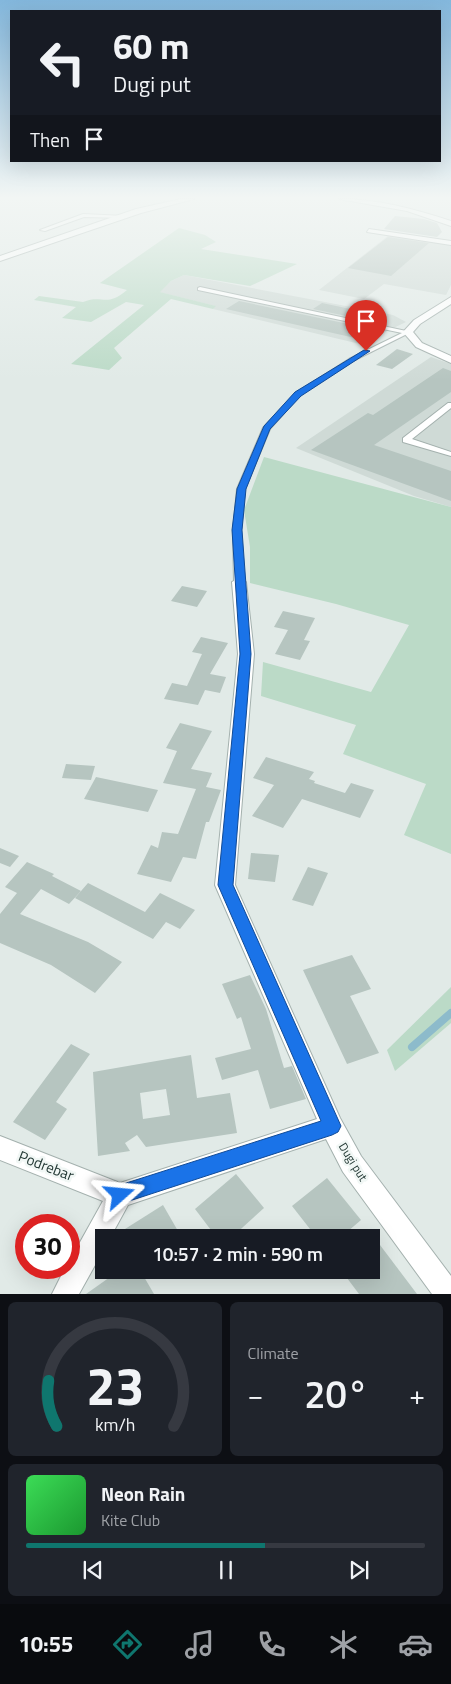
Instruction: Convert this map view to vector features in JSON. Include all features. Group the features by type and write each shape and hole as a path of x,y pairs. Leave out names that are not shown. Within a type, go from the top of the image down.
{"street":[{"path":"451,300 417,322 408,332 419,345 451,360"},
{"name":"Dugi put","path":"239,582 246,654 225,885 332,1126 352,1164 448,1294"},
{"path":"65,1294 120,1195 332,1126"},
{"name":"Podrebar","path":"0,1148 120,1195"}],"lane":[{"path":"200,289 408,332"},
{"name":"Dugi put","path":"239,582 237,530 241,489 266,428 298,394 351,360 408,332"},
{"path":"451,405 406,440 451,454"}],"shaded area":[{"path":"358,259 451,259 451,285 446,295 384,284 364,299 319,290"},
{"path":"184,275 393,315 406,322 360,344 213,309 215,306 159,292 171,281"},
{"path":"431,357 451,364 451,507 414,496 296,448"}],"green space":[{"path":"134,259 267,259 297,264 250,286 184,275 171,281 160,292 216,306 213,309 171,299 114,348 122,358 109,370 71,364 144,305 126,302 91,322 62,318 76,307 34,300 39,296 83,302 95,299 109,300 127,290 100,283"},
{"path":"264,457 451,507 451,854 404,835 426,784 343,754 356,725 261,696 263,662 371,692 409,625 336,604 250,583 250,547 244,510"},
{"path":"451,987 451,1023 395,1071 387,1050"}],"building":[{"path":"359,259 410,259 391,276 348,268"},
{"path":"239,301 377,330 364,340 226,309"},
{"path":"322,303 360,311 351,317 313,309"},
{"path":"397,349 413,354 392,369 376,365"},
{"path":"443,368 451,371 451,392 374,445 451,471 451,501 311,450 368,413 373,415"},
{"path":"182,586 207,591 197,607 171,601"},
{"path":"283,611 315,618 304,640 310,641 300,660 275,654 288,630 274,627"},
{"path":"201,637 228,643 210,674 226,677 220,693 205,690 198,705 164,699 172,683 187,686 202,654 192,652"},
{"path":"180,723 212,731 191,769 212,773 206,787 221,790 209,822 206,822 196,859 183,857 171,882 137,874 151,845 158,848 162,832 178,834 196,789 163,783 177,751 166,748"},
{"path":"266,757 314,772 309,779 315,781 314,783 345,793 351,783 374,790 360,818 302,799 283,828 252,816 274,785 253,778"},
{"path":"66,764 95,766 91,780 62,778"},
{"path":"96,777 158,790 148,812 84,799"},
{"path":"0,848 19,856 10,867 0,863"},
{"path":"251,853 279,855 275,882 248,879"},
{"path":"27,862 54,874 52,876 81,891 69,904 41,889 20,914 88,942 122,962 95,993 51,965 0,943 0,914 17,893 5,887"},
{"path":"308,867 328,873 313,906 292,900"},
{"path":"88,883 145,912 160,893 195,910 180,929 166,922 153,939 75,898"},
{"path":"352,955 371,989 350,996 379,1053 347,1064 303,970"},
{"path":"250,975 266,1009 284,1068 292,1066 306,1099 270,1109 258,1070 222,1080 215,1058 251,1049 241,1017 237,1019 222,984"},
{"path":"71,1044 90,1054 56,1102 67,1109 45,1140 13,1122"},
{"path":"191,1055 197,1098 230,1093 237,1133 146,1147 137,1135 125,1143 130,1151 98,1156 93,1072","holes":["166,1089 170,1115 143,1119 140,1093"]},
{"path":"236,1174 264,1208 241,1229 210,1229 195,1209"},
{"path":"327,1178 361,1220 350,1229 310,1229 292,1206"},
{"path":"163,1205 177,1229 125,1229"},
{"path":"380,1245 417,1294 359,1294 348,1279 380,1279"},
{"path":"107,1279 145,1279 154,1294 86,1294"}],"waterway":[{"path":"412,1047 451,1013"}],"route":[{"path":"120,1195 332,1126 225,885 246,654 239,582 237,530 241,489 266,428 298,394 366,351"}]}
